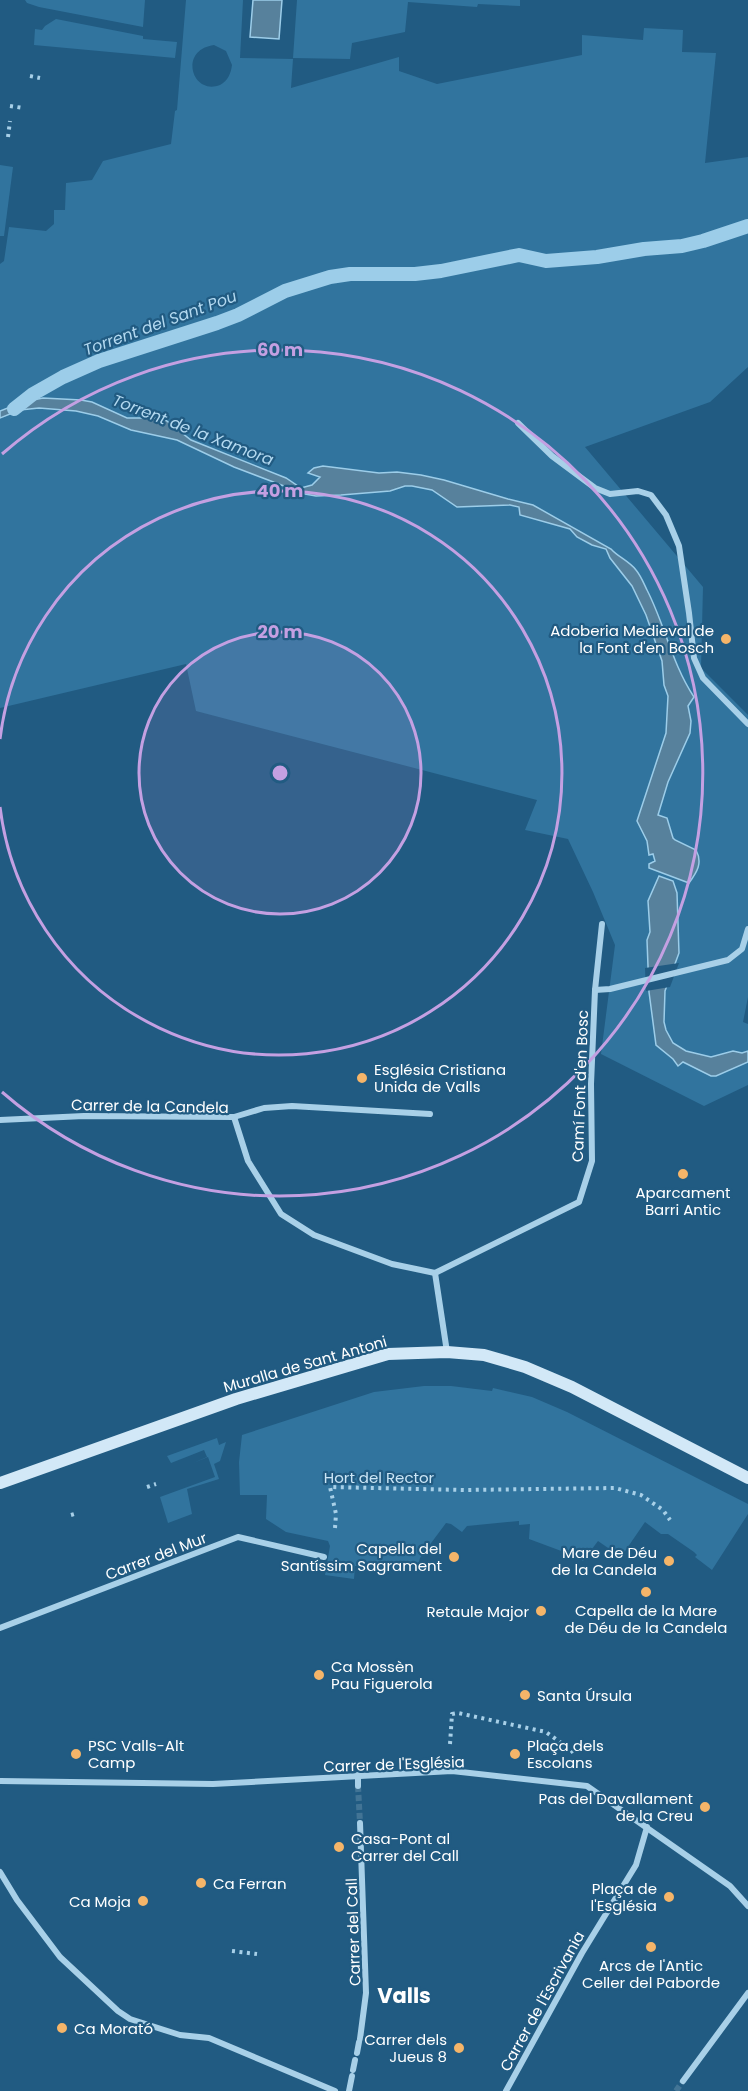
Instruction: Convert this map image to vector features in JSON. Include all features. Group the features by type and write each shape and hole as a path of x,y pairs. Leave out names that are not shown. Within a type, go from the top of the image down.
{"main road":[{"name":"Muralla de Sant Antoni","path":"0,1483 236,1399 377,1357 388,1354 447,1352 484,1355 525,1367 572,1386 748,1479"}],"street":[{"path":"518,423 552,456 595,488 610,494 638,491 651,495 666,514 679,546 693,658 703,678 748,724"},
{"name":"Camí Font d'en Bosc","path":"435,1273 579,1202 592,1161 591,1084 595,990 602,924"},
{"name":"Camí Font d'en Bosc","path":"595,990 610,989 728,960 742,949 748,929"},
{"path":"234,1117 264,1108 291,1106 430,1114"},
{"name":"Carrer de la Candela","path":"0,1120 84,1116 234,1117 248,1161 281,1214 314,1235 392,1264 435,1273"},
{"path":"435,1273 447,1352"},
{"name":"Carrer del Mur","path":"0,1628 238,1537 324,1557"},
{"name":"Carrer de l'Església","path":"0,1781 213,1784 452,1771 587,1786 730,1886 748,1906"},
{"path":"358,1775 358,1786"},
{"name":"Carrer del Call","path":"349,2091 360,2041 366,1993 360,1823"},
{"name":"Carrer de l'Escrivania","path":"506,2091 576,1963 636,1865 647,1827"},
{"path":"0,1872 17,1900 60,1957 118,2011 130,2019 180,2035 208,2038 335,2091"},
{"path":"683,2081 748,1993"}],"path":[{"path":"30,76 40,78"},
{"path":"10,106 22,108"},
{"path":"8,137 10,121"},
{"path":"147,1487 156,1484"},
{"path":"335,1528 336,1514 330,1487 464,1490 615,1488 641,1495 663,1510 670,1520"},
{"path":"71,1515 78,1513"},
{"path":"450,1740 452,1714 458,1713 546,1732"},
{"path":"232,1951 257,1954"}],"green space":[{"path":"25,0 145,0 143,27 39,7"},
{"path":"186,0 243,0 240,58 293,59 291,88 399,57 399,71 437,84 582,55 582,35 643,40 644,28 683,30 682,52 716,53 705,163 748,157 748,367 710,402 585,447 703,587 701,668 748,715 748,997 743,1022 748,1024 748,1085 704,1106 601,1054 615,945 568,839 525,830 537,800 196,711 186,664 0,708 0,264 4,261 9,227 46,231 54,224 54,210 65,210 66,183 92,180 103,161 171,144 177,110","holes":["214,45 226,51 232,65 227,79 220,85 210,87 202,84 193,71 196,55 203,49"]},
{"path":"297,0 520,0 520,6 478,4 477,7 408,2 405,32 352,43 350,59 293,58"},
{"path":"56,19 143,36 143,39 177,42 175,58 34,45 35,29 42,30"},
{"path":"0,165 13,167 4,236 0,236"},
{"name":"Hort del Rector","path":"424,1386 451,1386 492,1391 493,1388 532,1397 567,1412 748,1504 748,1514 712,1570 695,1557 697,1555 694,1552 668,1534 661,1534 645,1522 621,1557 598,1541 583,1561 565,1549 564,1552 529,1539 530,1524 519,1525 519,1521 467,1526 462,1532 446,1523 420,1558 417,1569 355,1566 354,1579 325,1575 330,1546 328,1541 286,1532 266,1519 267,1495 240,1495 239,1462 242,1435 374,1392"},
{"path":"217,1438 219,1445 226,1442 220,1461 214,1464 219,1479 187,1489 192,1514 168,1523 160,1497 215,1477 208,1457 193,1463 207,1457 204,1450 171,1463 167,1456"}],"shaded area":[{"path":"253,0 282,0 279,39 250,37"},
{"path":"43,398 92,402 127,418 163,418 191,440 286,478 301,488 312,485 320,477 308,473 314,468 323,466 379,473 397,472 444,480 533,505 611,549 633,567 641,577 680,671 694,697 688,706 691,721 690,733 668,782 658,815 667,818 675,840 696,850 699,859 698,867 689,883 649,868 649,864 655,861 653,854 649,855 647,841 637,821 666,733 668,696 664,685 662,661 646,615 632,586 610,558 606,549 577,537 570,529 520,515 519,507 510,505 457,507 432,490 412,486 390,491 341,495 305,494 234,467 177,440 131,430 98,416 76,411 39,408 20,410 0,418 0,411 23,402"},
{"path":"659,876 673,881 677,893 679,953 665,991 666,1030 673,1043 686,1051 711,1057 733,1051 742,1053 748,1051 748,1062 716,1076 711,1076 683,1062 678,1066 656,1045 649,992 647,940 650,932 648,901"}],"pier":[{"path":"679,963 670,987 646,991 645,968"}],"waterway":[{"name":"Torrent del Sant Pou","path":"14,409 33,394 63,377 99,361 217,323 285,291 330,277 350,274 415,274 441,271 519,255 546,261 597,257 644,249 682,246 748,226"}],"tunnel":[{"path":"358,1786 360,1823"},
{"path":"676,2091 683,2081"}],"place":[{"name":"Adoberia Medieval de la Font d'en Bosch","path":"726,639"},
{"name":"Església Cristiana Unida de Valls","path":"362,1078"},
{"name":"Aparcament Barri Antic","path":"683,1174"},
{"name":"Capella del Santíssim Sagrament","path":"454,1557"},
{"name":"Mare de Déu de la Candela","path":"669,1561"},
{"name":"Capella de la Mare de Déu de la Candela","path":"646,1592"},
{"name":"Retaule Major","path":"541,1611"},
{"name":"Ca Mossèn Pau Figuerola","path":"319,1675"},
{"name":"Santa Úrsula","path":"525,1695"},
{"name":"PSC Valls-Alt Camp","path":"76,1754"},
{"name":"Plaça dels Escolans","path":"515,1754"},
{"name":"Pas del Davallament de la Creu","path":"705,1807"},
{"name":"Casa-Pont al Carrer del Call","path":"339,1847"},
{"name":"Ca Ferran","path":"201,1883"},
{"name":"Plaça de l'Església","path":"669,1897"},
{"name":"Ca Moja","path":"143,1901"},
{"name":"Arcs de l'Antic Celler del Paborde","path":"651,1947"},
{"name":"Ca Morató","path":"62,2028"},
{"name":"Carrer dels Jueus 8","path":"459,2048"}],"district":[{"name":"Valls","path":"404,1995"}],"water label":[{"name":"Torrent de la Xamora","path":"193,430"}]}
